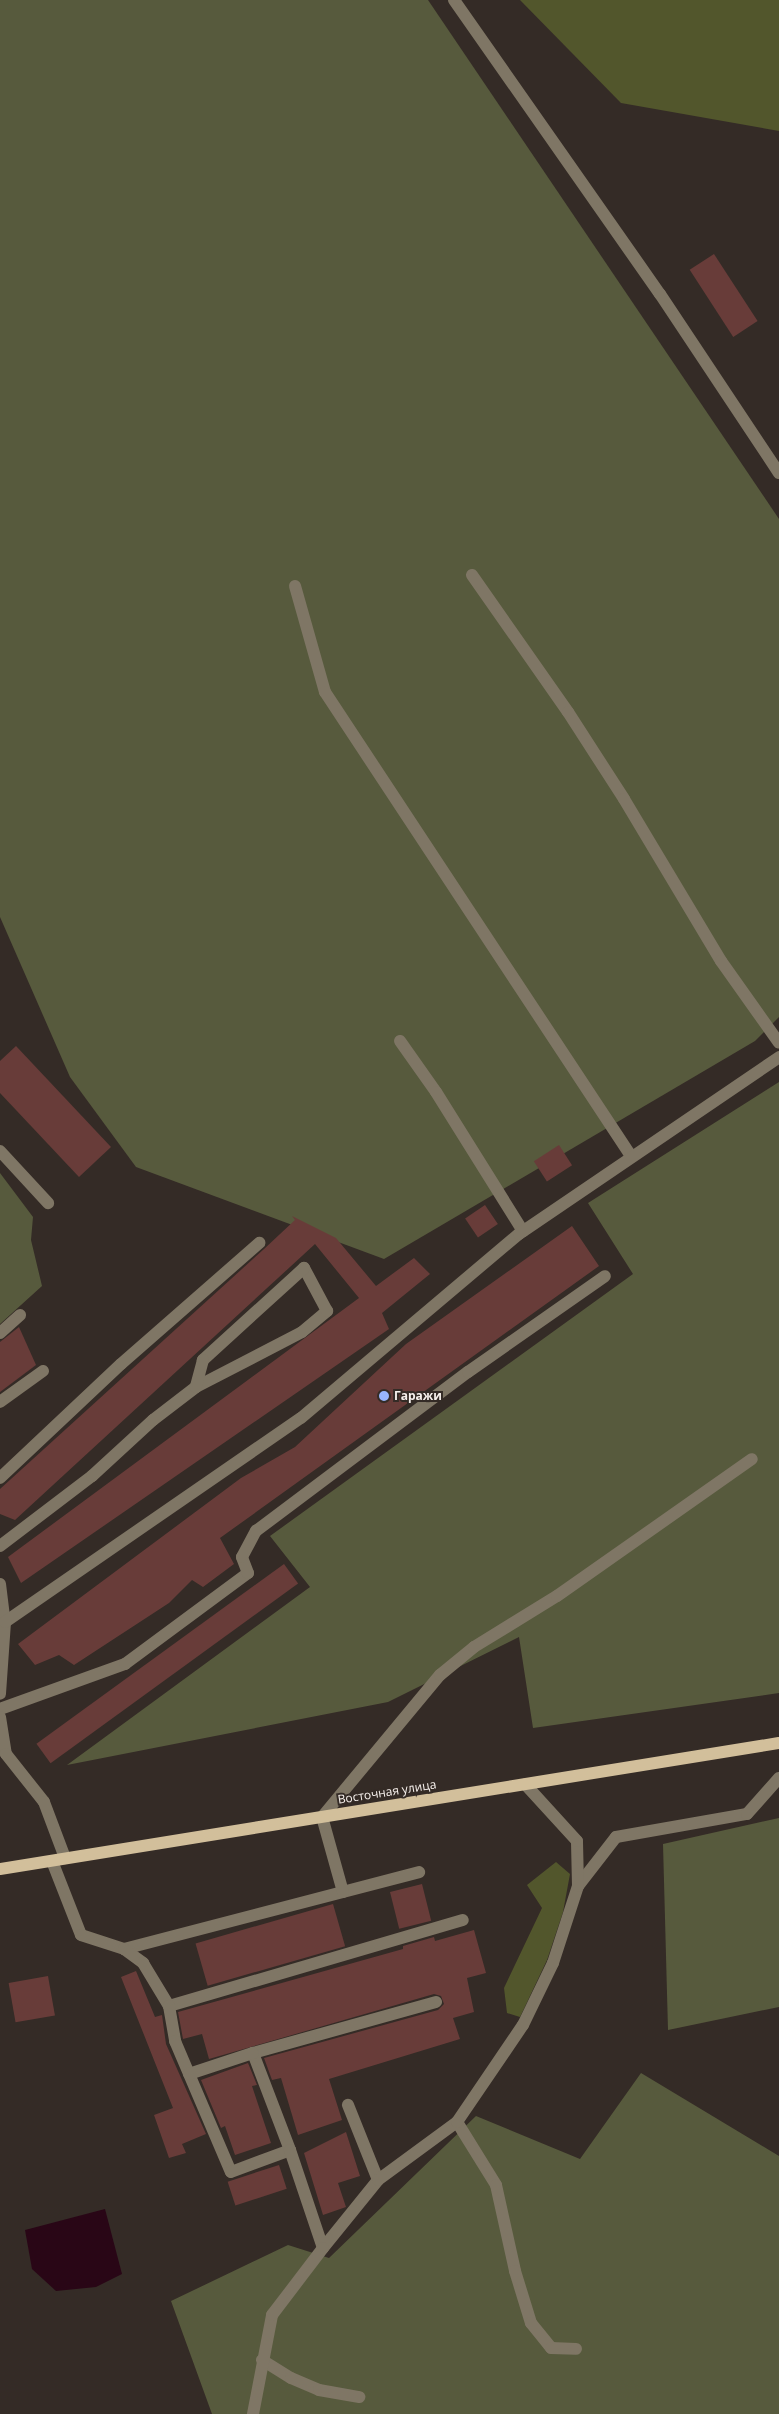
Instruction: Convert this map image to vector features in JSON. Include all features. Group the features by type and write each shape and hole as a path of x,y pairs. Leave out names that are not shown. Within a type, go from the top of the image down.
{"main road":[{"name":"Восточная улица","path":"0,1869 779,1743"}],"street":[{"path":"454,0 660,294 779,473"},
{"path":"472,575 568,712 624,798 721,961 779,1043"},
{"path":"295,586 325,692 631,1156"},
{"path":"400,1041 436,1092 523,1231"},
{"path":"5,1622 301,1418 523,1231 779,1057"},
{"path":"0,1151 48,1202"},
{"path":"0,1478 121,1364 259,1243"},
{"path":"0,1546 92,1476 153,1420 196,1387 302,1332 327,1310 304,1268 203,1360 196,1387"},
{"path":"0,1709 125,1664 248,1572 242,1557 256,1531 468,1372 605,1276"},
{"path":"0,1333 20,1315"},
{"path":"0,1402 43,1370"},
{"path":"343,1892 322,1817 440,1675 474,1646 557,1596 752,1459"},
{"path":"0,1584 5,1622 0,1694"},
{"path":"0,1717 6,1754 44,1802 65,1858"},
{"path":"578,1886 616,1837 747,1814 779,1778"},
{"path":"253,2414 272,2315 378,2180 457,2122 523,2025 554,1963 578,1886 577,1841 526,1784"},
{"path":"52,1861 81,1935 124,1949 143,1963 162,1990 169,2006 175,2041 231,2172 290,2150"},
{"path":"124,1949 419,1872"},
{"path":"169,2006 463,1920"},
{"path":"189,2074 253,2053 436,2002"},
{"path":"253,2053 290,2150 323,2248"},
{"path":"348,2105 378,2180"},
{"path":"457,2122 496,2185 515,2271 531,2323 552,2348 576,2349"},
{"path":"262,2360 319,2390 359,2397"}],"green space":[{"path":"0,0 428,0 779,519 779,1017 755,1041 384,1259 136,1167 70,1077 0,917"},
{"path":"520,0 779,0 779,131 621,103"},
{"path":"779,1082 779,1693 533,1728 519,1637 388,1702 67,1765 310,1587 270,1536 633,1274 588,1203"},
{"path":"0,1173 33,1217 31,1240 42,1286 0,1324"},
{"path":"779,1818 779,2007 668,2030 663,1844"},
{"path":"556,1862 570,1874 563,1912 547,1960 520,2017 507,2013 504,1988 542,1908 527,1885"},
{"path":"641,2073 779,2156 779,2414 212,2414 171,2301 288,2245 329,2258 476,2116 580,2159"}],"shaded area":[{"path":"105,2209 122,2274 96,2287 56,2291 32,2269 25,2230"}],"building":[{"path":"714,254 758,321 733,337 690,270"},
{"path":"16,1046 111,1147 79,1177 0,1093 0,1061"},
{"path":"559,1145 572,1165 547,1181 534,1161"},
{"path":"485,1205 498,1224 478,1237 465,1218"},
{"path":"292,1216 336,1238 376,1286 414,1258 430,1274 382,1313 389,1329 21,1583 8,1557 359,1298 315,1244 15,1520 0,1514 0,1489 264,1249 295,1220"},
{"name":"Гаражи","path":"572,1226 599,1266 220,1538 234,1564 203,1587 192,1580 169,1603 74,1665 59,1655 35,1665 18,1644 241,1478 295,1447 406,1344"},
{"path":"19,1327 36,1365 0,1392 0,1342"},
{"path":"284,1564 298,1583 51,1763 36,1744"},
{"path":"422,1884 431,1921 399,1929 390,1892"},
{"path":"333,1904 345,1946 208,1986 196,1943"},
{"path":"474,1930 486,1973 467,1978 474,2012 453,2018 460,2039 329,2079 342,2120 298,2135 281,2078 272,2080 264,2058 438,2010 444,2004 441,1996 434,1994 209,2059 202,2034 183,2039 178,2012 403,1949 403,1946 434,1937 435,1941"},
{"path":"136,1971 155,2017 162,2015 166,2044 206,2134 182,2144 186,2153 169,2158 154,2115 173,2108 121,1977"},
{"path":"48,1976 55,2015 16,2022 9,1983"},
{"path":"248,2063 257,2085 252,2086 271,2143 235,2155 225,2126 221,2128 201,2080"},
{"path":"346,2132 360,2176 338,2183 346,2207 323,2215 304,2153"},
{"path":"279,2165 287,2189 235,2205 228,2182"}],"place":[{"name":"Гаражи","path":"384,1396"}]}
